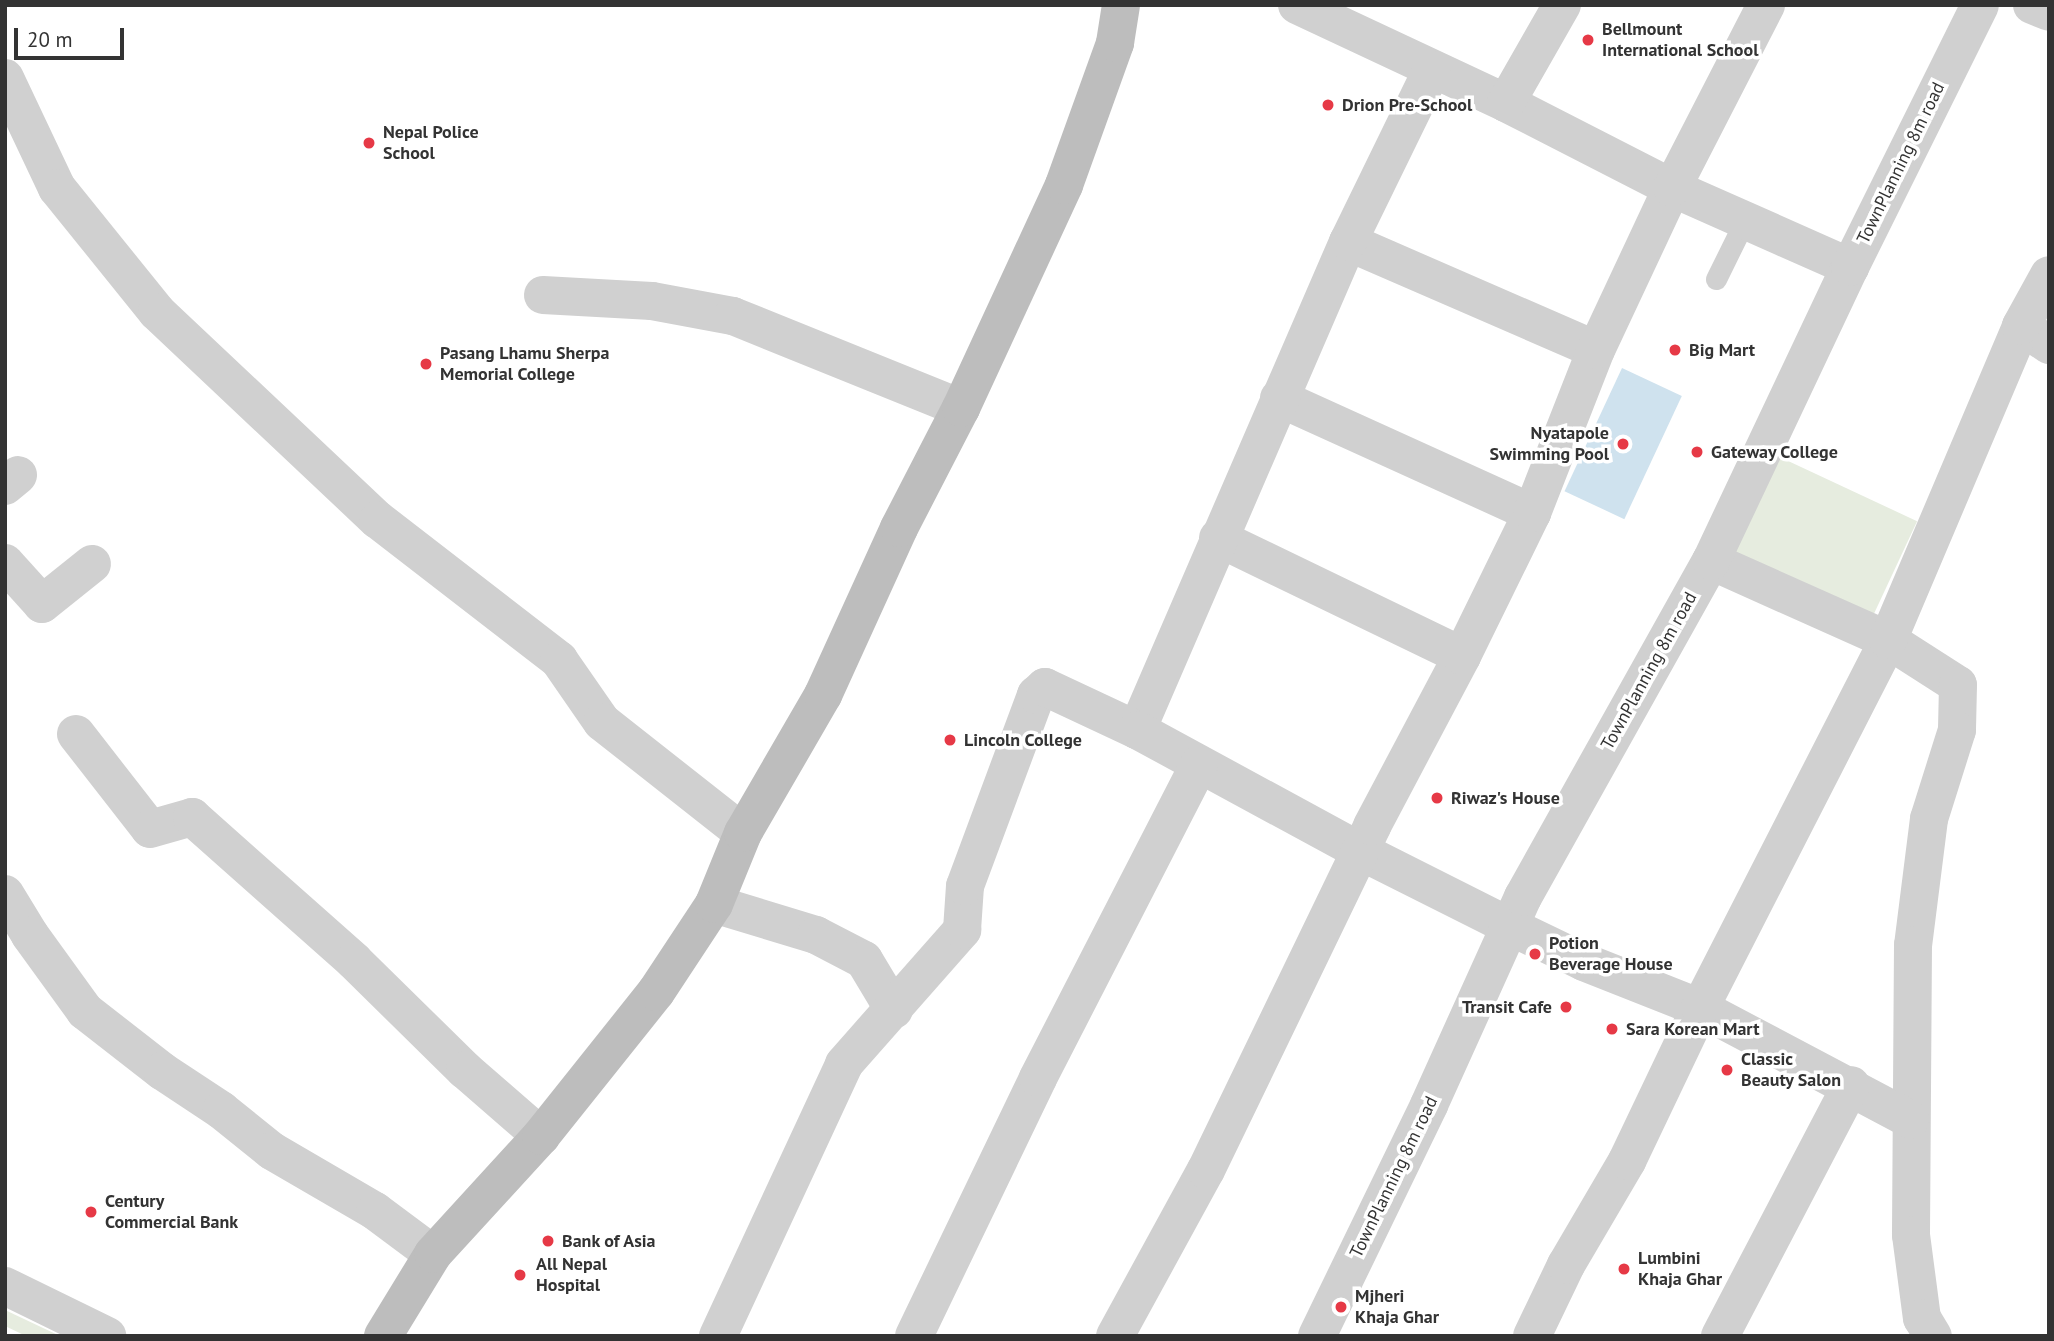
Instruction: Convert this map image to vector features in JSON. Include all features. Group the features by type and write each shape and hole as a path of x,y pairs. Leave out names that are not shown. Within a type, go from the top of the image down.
{"street":[{"path":"383,1336 433,1254 541,1136 656,992 714,904 743,833 823,695 899,528 961,408 1064,185 1115,43 1121,5"},
{"path":"1297,5 1342,15 1432,69 1506,103 1672,188 1850,267"},
{"path":"1506,103 1562,5"},
{"path":"1115,1336 1206,1170 1362,852 1372,826 1462,656 1532,513 1596,350 1672,188 1766,5"},
{"name":"TownPlanning 8m road","path":"1317,1336 1429,1105 1509,926 1712,561 1850,267 1980,5"},
{"path":"2032,5 2049,12"},
{"path":"1137,730 1348,242 1432,69"},
{"path":"5,78 57,188 157,312 378,520 559,660 603,722 743,833"},
{"path":"1348,242 1596,350"},
{"path":"1532,1336 1566,1265 1627,1161 1700,1008 1888,640 2035,336 2049,275"},
{"path":"543,295 652,301 733,316 961,408"},
{"path":"1279,398 1532,513"},
{"path":"1218,538 1462,656"},
{"path":"1712,561 1888,640 1958,685 1957,730 1928,819 1913,945 1911,1235 1923,1330"},
{"path":"5,563 41,604 92,564"},
{"path":"718,1336 844,1064 962,930 965,886 1039,691 1045,687 1137,730 1362,852 1509,926 1584,962 1700,1008 1851,1085 1910,1119"},
{"path":"76,734 150,830 192,817 354,961 465,1070 541,1136"},
{"path":"915,1336 1038,1078 1199,765"},
{"path":"5,894 30,935 85,1011 162,1071 221,1110 272,1151 375,1211 433,1254"},
{"path":"714,904 816,935 864,960 894,1010"},
{"path":"1720,1336 1851,1085"},
{"path":"5,1286 107,1336"}],"lane":[{"path":"1716,279 1745,220"}],"shaded area":[{"path":"1773,454 1917,521 1872,618 1728,551"},
{"path":"5,1310 60,1336 26,1336 5,1326"}],"water":[{"name":"Nyatapole Swimming Pool","path":"1622,368 1682,396 1624,519 1565,491"}],"place":[{"name":"Bellmount International School","path":"1588,40"},
{"name":"Drion Pre-School","path":"1328,105"},
{"name":"Nepal Police School","path":"369,143"},
{"name":"Big Mart","path":"1675,350"},
{"name":"Pasang Lhamu Sherpa Memorial College","path":"426,364"},
{"name":"Nyatapole Swimming Pool","path":"1623,444"},
{"name":"Gateway College","path":"1697,452"},
{"name":"Lincoln College","path":"950,740"},
{"name":"Riwaz's House","path":"1437,798"},
{"name":"Potion Beverage House","path":"1535,954"},
{"name":"Transit Cafe","path":"1566,1007"},
{"name":"Sara Korean Mart","path":"1612,1029"},
{"name":"Classic Beauty Salon","path":"1727,1070"},
{"name":"Century Commercial Bank","path":"91,1212"},
{"name":"Bank of Asia","path":"548,1241"},
{"name":"Lumbini Khaja Ghar","path":"1624,1269"},
{"name":"All Nepal Hospital","path":"520,1275"},
{"name":"Mjheri Khaja Ghar","path":"1341,1307"}]}
